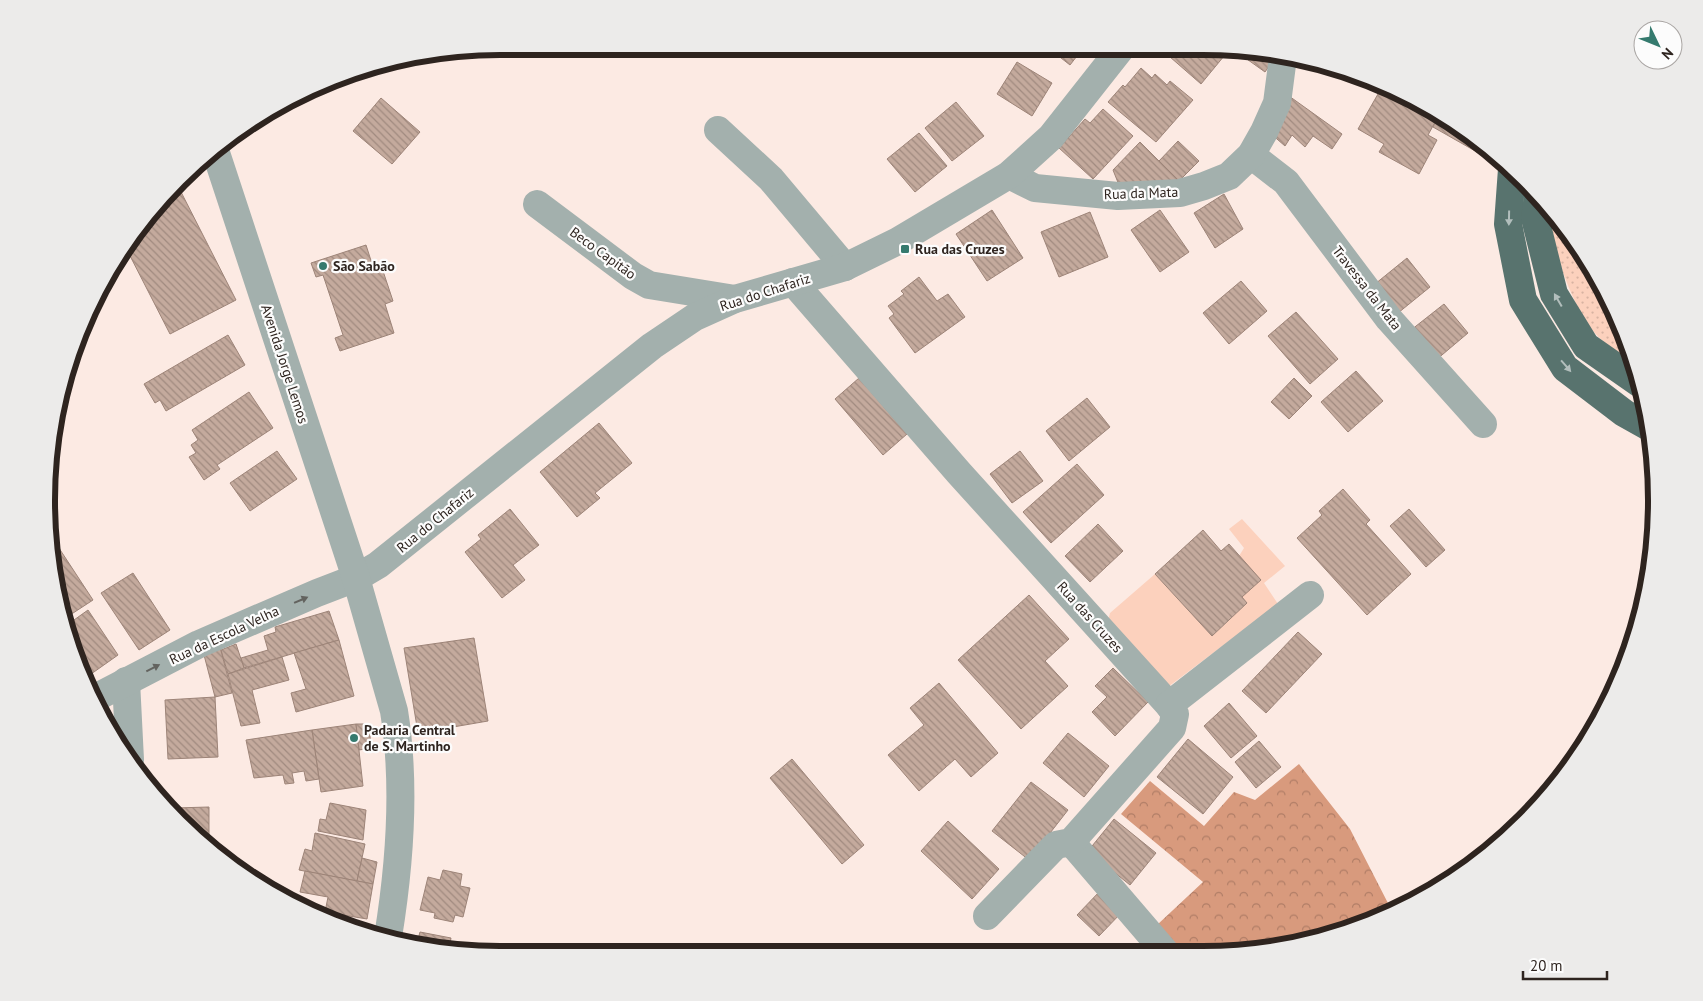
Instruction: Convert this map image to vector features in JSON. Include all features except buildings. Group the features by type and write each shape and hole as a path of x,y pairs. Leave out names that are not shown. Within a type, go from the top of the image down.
{"highway":[{"path":"1511,179 1508,224 1523,300 1565,368 1624,413 1640,421"},
{"path":"1537,206 1535,218 1554,294 1586,346 1630,377"}],"street":[{"name":"Rua do Chafariz","path":"356,578 378,565 652,346 695,317 735,299 845,267 898,241 1009,175 1051,137 1116,55"},
{"name":"Rua da Mata","path":"1009,175 1035,188 1118,196 1150,196 1180,193 1229,176 1251,155 1264,132 1277,103 1282,63"},
{"path":"718,130 771,179 845,267"},
{"name":"Travessa da Mata","path":"1251,155 1286,182 1389,319 1483,424"},
{"name":"Avenida Jorge Lemos","path":"217,157 356,578 394,711 397,729 400,801 398,848 389,932"},
{"name":"Beco Capitão","path":"537,204 633,276 650,285 735,299"},
{"name":"Rua das Cruzes","path":"793,282 959,473 1169,705"},
{"name":"Rua da Escola Velha","path":"100,695 199,644 356,578"},
{"path":"987,916 1056,845 1071,842 1172,728 1175,714 1169,705 1310,595"},
{"path":"126,681 129,747"},
{"path":"1071,842 1160,946"}],"shaded area":[{"path":"1550,222 1573,253 1602,303 1625,359 1592,330 1582,316 1560,264 1555,264"},
{"path":"1242,519 1285,566 1264,583 1278,604 1168,687 1108,621 1110,613 1155,574 1212,636 1247,603 1242,597 1239,556 1244,548 1229,529"}],"green space":[{"path":"1299,764 1350,829 1389,905 1318,931 1289,937 1232,945 1174,946 1157,925 1203,882 1121,814 1150,781 1204,826 1234,792 1255,800"}],"place":[{"name":"Rua das Cruzes","path":"905,249"},
{"name":"São Sabão","path":"323,266"},
{"name":"Padaria Central de S. Martinho","path":"354,738"}]}
